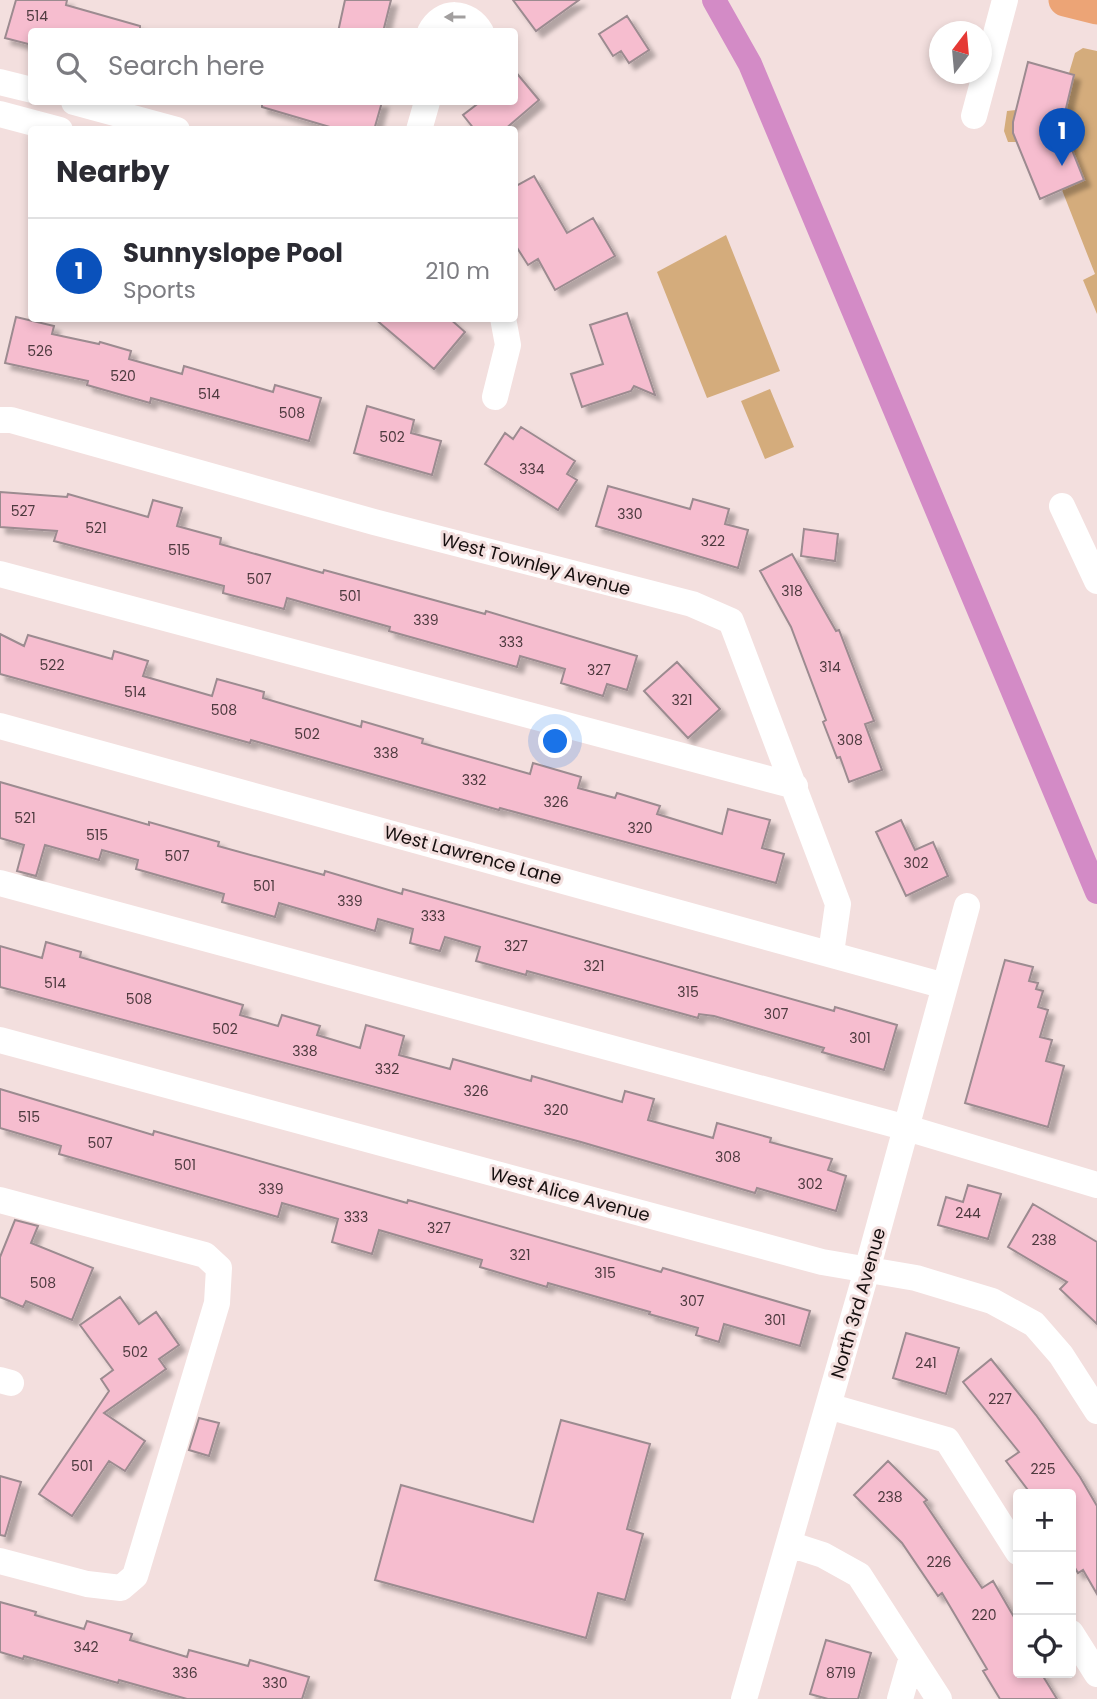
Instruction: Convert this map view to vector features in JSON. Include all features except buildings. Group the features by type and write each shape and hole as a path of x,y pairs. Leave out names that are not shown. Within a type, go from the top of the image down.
{"main road":[{"path":"1065,0 1097,8"}],"street":[{"path":"974,117 1005,0"},
{"path":"432,28 442,17 454,14 470,18 478,28"},
{"path":"0,82 28,89"},
{"path":"85,105 162,126"},
{"path":"420,126 426,105"},
{"path":"0,114 45,126"},
{"path":"495,397 508,345 504,322"},
{"name":"West Townley Avenue","path":"0,420 11,420 374,522 692,604 731,621 838,904 831,953"},
{"path":"1062,506 1095,572"},
{"path":"0,574 795,786"},
{"name":"West Lawrence Lane","path":"0,726 945,986"},
{"path":"0,883 907,1128 1097,1185"},
{"name":"North 3rd Avenue","path":"744,1699 907,1128 967,906"},
{"name":"West Alice Avenue","path":"0,1040 822,1262 916,1278 992,1301 1034,1324 1061,1355 1097,1411"},
{"path":"0,1200 205,1255 219,1268 217,1303 135,1576 121,1588 87,1584 0,1561"},
{"path":"828,1406 947,1440 1013,1544"},
{"path":"789,1544 823,1555 859,1575 939,1699"},
{"path":"1076,1641 1097,1674"},
{"path":"900,1699 912,1657"}],"shaded area":[{"path":"1083,48 1097,51 1097,314 1083,280 1095,274 1062,190 1017,142 1008,142 1004,131 1007,111 1016,110 1028,62 1069,73 1075,53"},
{"path":"726,235 780,371 707,398 657,272"},
{"path":"770,389 794,447 765,459 741,401"}],"waterway":[{"path":"714,0 750,64 1097,892"}],"place":[{"name":"Sunnyslope Pool","path":"1062,166"}]}
